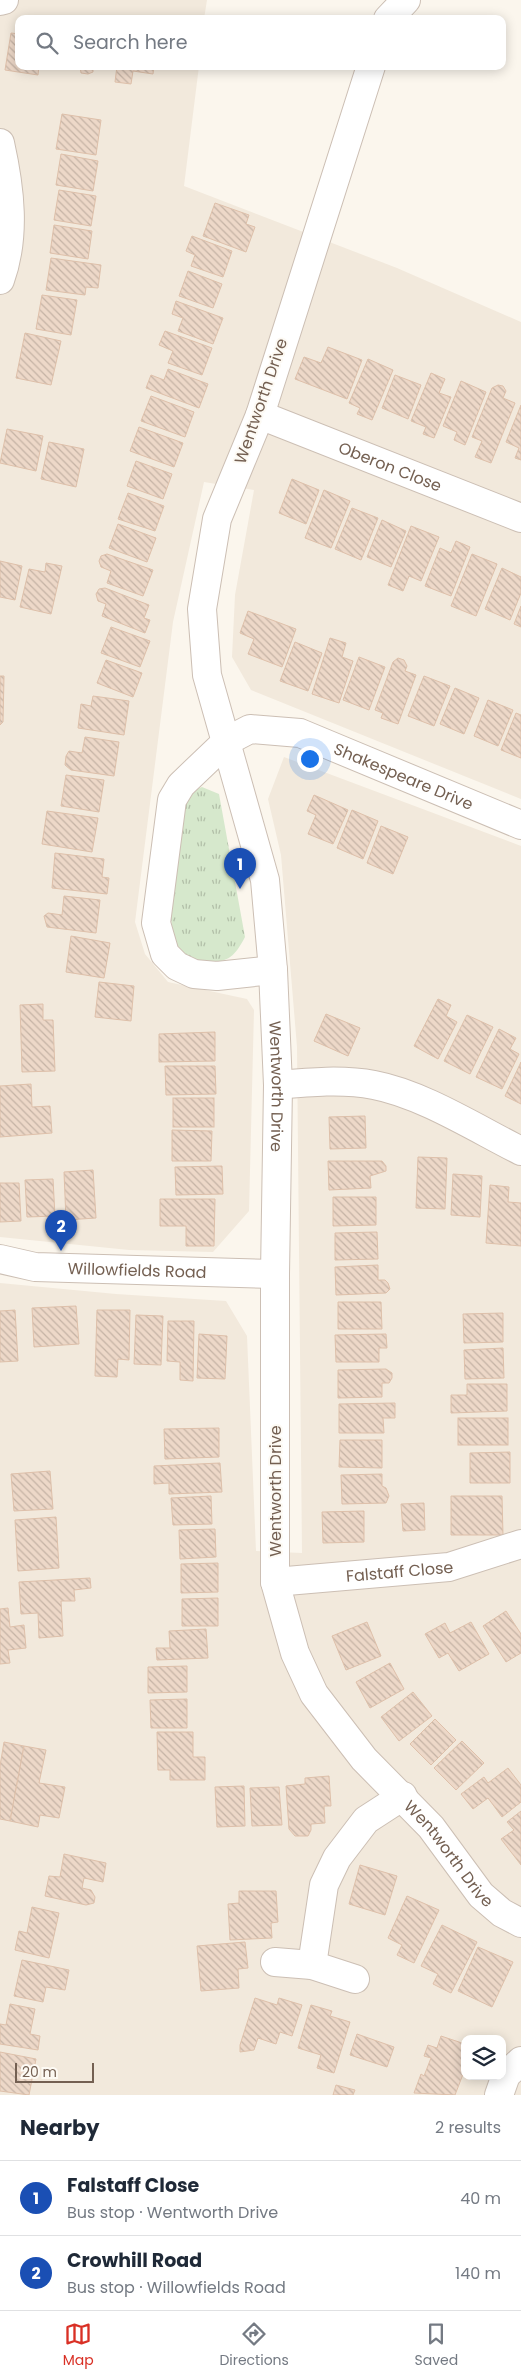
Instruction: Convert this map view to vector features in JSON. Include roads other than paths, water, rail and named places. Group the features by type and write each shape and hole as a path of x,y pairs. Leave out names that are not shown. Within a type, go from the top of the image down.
{"street":[{"path":"0,2 4,0"},
{"path":"392,15 406,0"},
{"name":"Wentworth Drive","path":"370,70 260,414 217,519 202,609 207,675 228,741 265,880 273,970 278,1085 274,1274 275,1582 295,1653 314,1694 364,1759 403,1796 431,1827 481,1895 502,1913 521,1923"},
{"path":"0,143 8,178 10,222 8,259 0,280"},
{"name":"Oberon Close","path":"260,414 521,518"},
{"name":"Shakespeare Drive","path":"228,741 250,729 300,733 521,825"},
{"path":"228,741 181,785 172,800 156,923 165,954 177,966 194,974 217,976 273,970"},
{"path":"278,1085 322,1081 382,1087 407,1094 521,1151"},
{"name":"Willowfields Road","path":"0,1259 35,1267 274,1274"},
{"name":"Falstaff Close","path":"275,1582 449,1567 521,1544"},
{"path":"312,1965 324,1885 338,1858 366,1820 403,1796"},
{"path":"275,1962 312,1965 356,1979"},
{"path":"499,2095 506,2075 521,2061"}],"place":[{"name":"Falstaff Close","path":"240,889"},
{"name":"Crowhill Road","path":"61,1251"}]}
